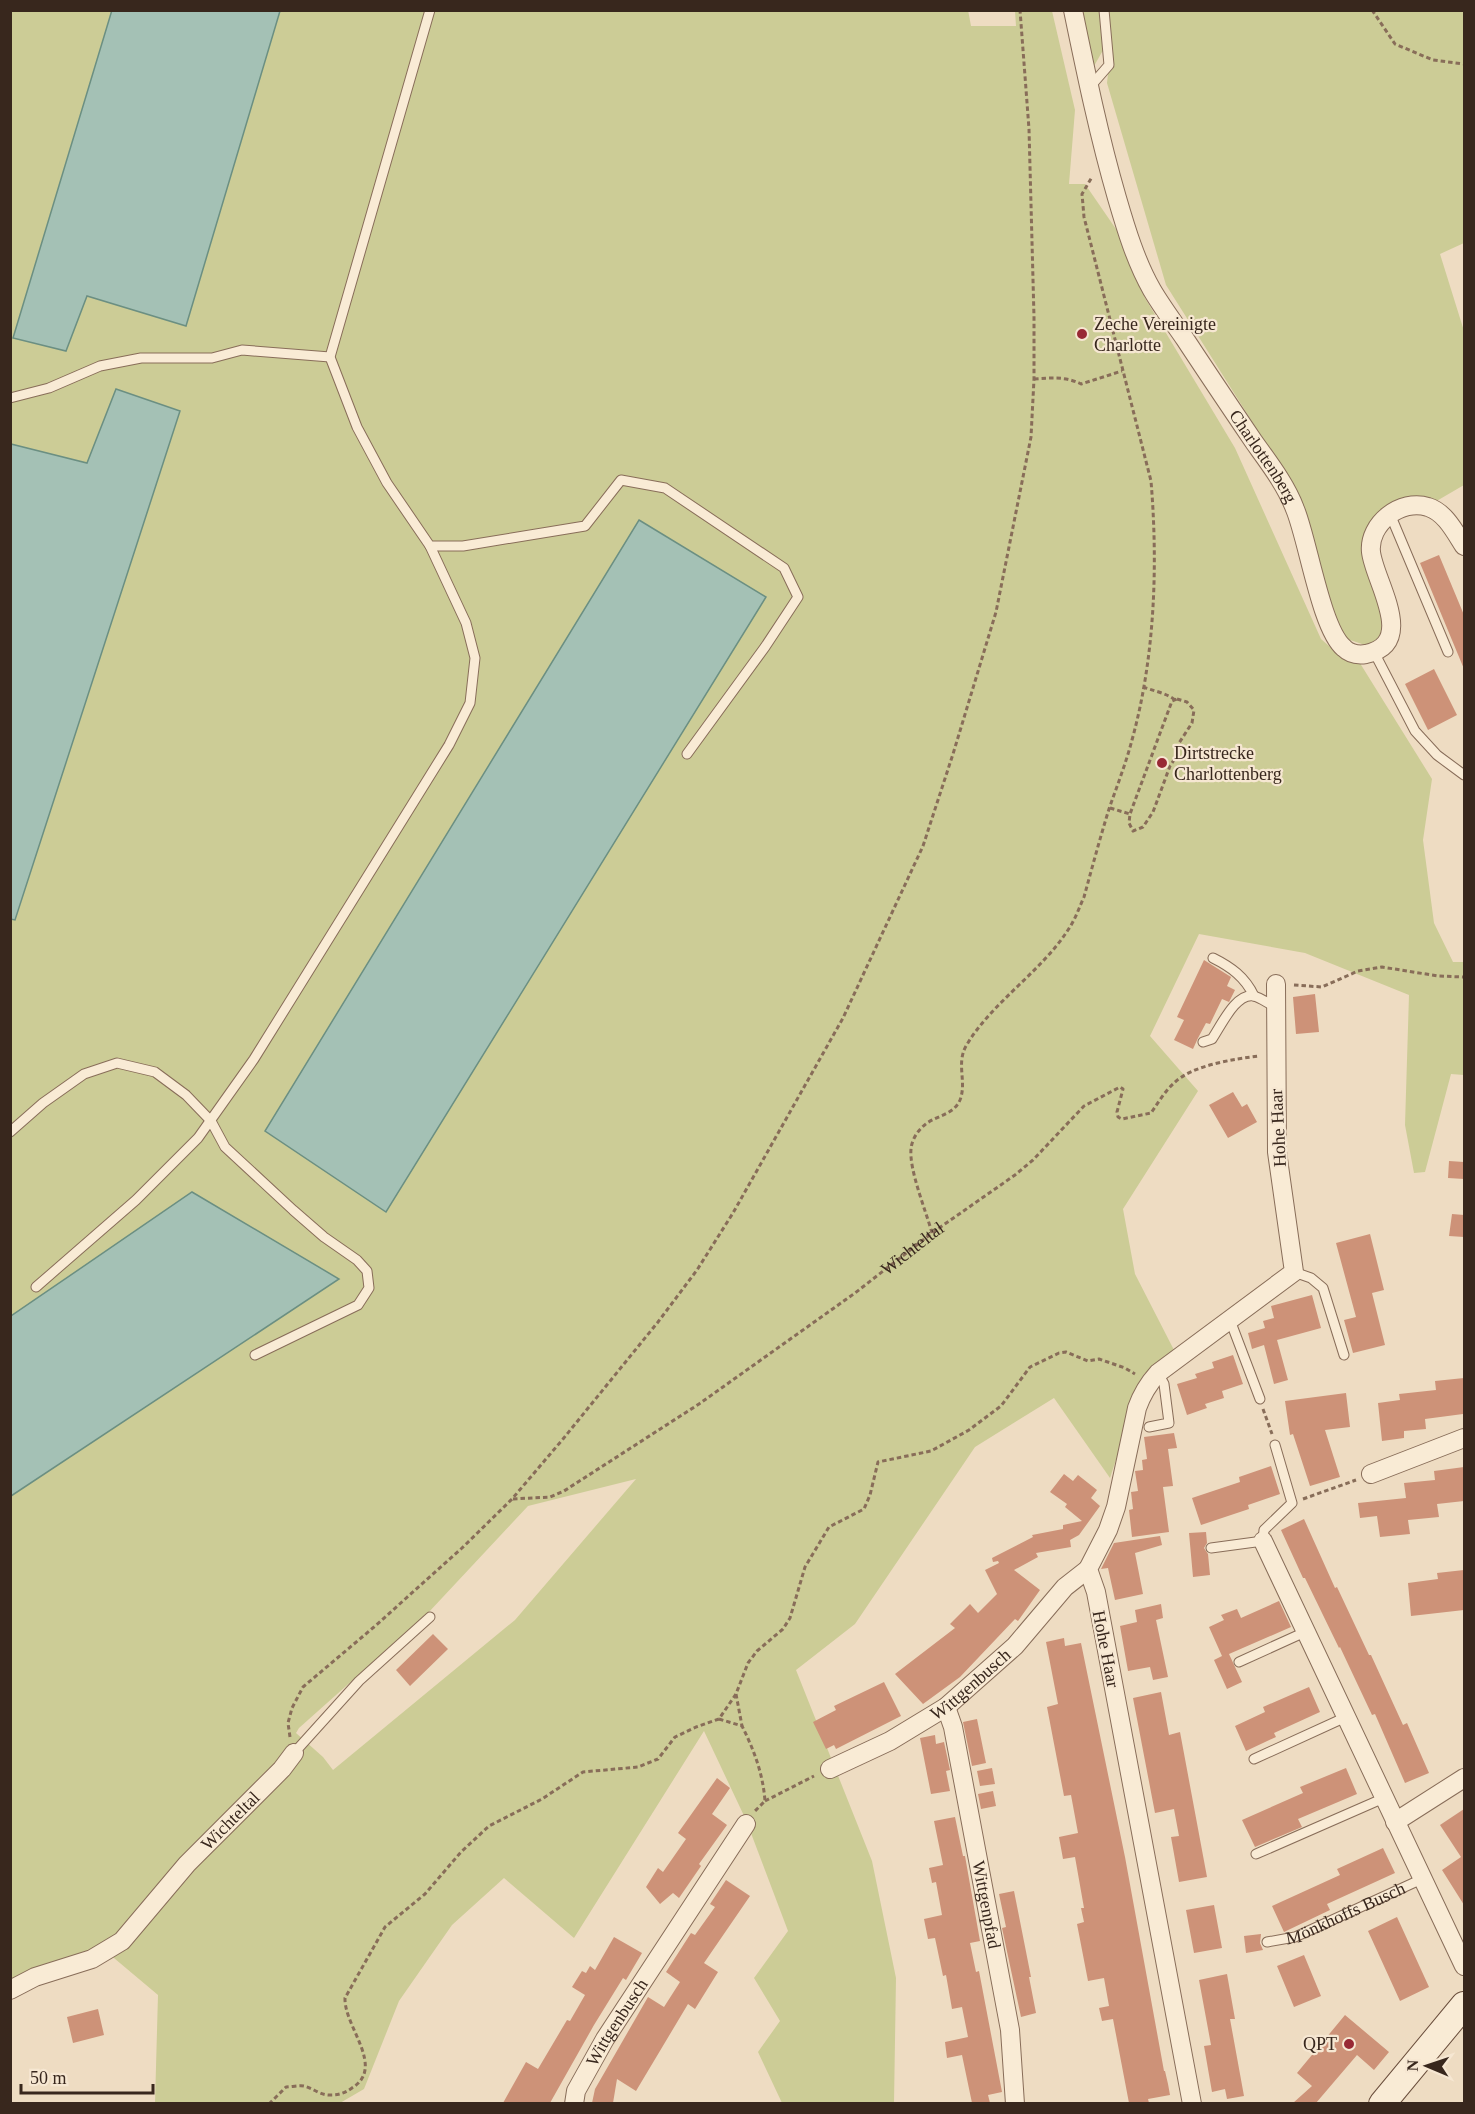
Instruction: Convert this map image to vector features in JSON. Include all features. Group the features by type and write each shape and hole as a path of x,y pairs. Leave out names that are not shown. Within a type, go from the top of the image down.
{"main road":[{"path":"1382,2103 1464,2005"}],"street":[{"name":"Charlottenberg","path":"1073,10 1109,171 1128,234 1152,290 1276,475 1295,508 1328,624 1343,648 1358,656 1374,652"},
{"path":"1374,652 1385,646 1391,630 1388,602 1371,552 1373,535 1382,521 1390,514 1411,506 1428,507 1445,518 1464,546"},
{"name":"Hohe Haar","path":"1276,984 1276,1152 1294,1272"},
{"path":"1088,1569 1108,1530 1116,1507 1141,1396 1154,1378 1294,1272"},
{"path":"1371,1474 1464,1438"},
{"name":"Mönkhoffs Busch","path":"1263,1542 1464,1966"},
{"name":"Hohe Haar","path":"1088,1569 1096,1592 1192,2103"},
{"name":"Wittgenbusch","path":"830,1769 890,1741 946,1707 1015,1646 1065,1587 1088,1569"},
{"name":"Wittgenpfad","path":"946,1707 952,1727 1010,2030 1015,2103"},
{"name":"Wichteltal","path":"10,1990 35,1977 92,1959 122,1941 187,1864 282,1769 294,1753"},
{"path":"1395,1822 1464,1778"},
{"name":"Wittgenbusch","path":"574,2103 576,2091 606,2039 746,1824"}],"lane":[{"path":"36,1287 136,1200 198,1138 211,1121 254,1059 443,755 470,703 475,658 466,622 430,546 387,483 357,427 330,357 430,10"},
{"path":"1089,88 1109,65 1104,10"},
{"path":"10,398 49,388 100,366 141,358 212,358 243,350 330,357"},
{"path":"430,546 463,546 585,526 621,480 665,489 784,568 798,597 765,647 687,754"},
{"path":"1390,514 1448,652"},
{"path":"1374,652 1415,731 1437,755 1464,775"},
{"path":"1213,958 1229,966 1240,976 1254,996"},
{"path":"1203,1042 1212,1039 1234,1004 1244,997 1254,996 1276,1007"},
{"path":"10,1132 43,1103 84,1074 117,1063 155,1072 186,1095 211,1121 225,1147 293,1210 324,1237 357,1260 367,1271 369,1288 358,1305 255,1355"},
{"path":"1294,1272 1311,1278 1323,1288 1344,1355"},
{"path":"1230,1320 1260,1399"},
{"path":"1149,1427 1169,1424 1164,1384 1154,1378"},
{"path":"1212,1548 1263,1542 1264,1530 1292,1503 1275,1445"},
{"name":"Wichteltal","path":"294,1753 358,1682 430,1617"},
{"path":"1239,1662 1305,1632"},
{"path":"1254,1759 1346,1717"},
{"path":"1256,1854 1384,1798"},
{"name":"Mönkhoffs Busch","path":"1267,1942 1295,1937 1422,1879"}],"path":[{"path":"294,1753 288,1723 292,1708 303,1687 392,1612 512,1499 571,1430 697,1270 773,1143 843,1018 923,846 984,655 1006,569 1031,437 1034,379 1029,129 1020,10"},
{"path":"1372,10 1395,44 1433,60 1464,64"},
{"path":"932,1233 914,1171 911,1150 913,1141 918,1131 927,1123 957,1106 962,1091 960,1063 966,1046 1069,929 1084,897 1132,739 1143,687 1150,628 1154,522 1151,481 1084,217 1082,194 1091,177 1109,171"},
{"path":"1034,379 1070,379 1081,384 1123,371"},
{"path":"1143,687 1186,702 1194,710 1192,723 1183,734 1163,790 1148,821 1138,830 1133,831 1129,822 1130,814 1172,701 1175,700"},
{"path":"1110,808 1130,814"},
{"path":"1276,984 1322,987 1358,970 1382,967 1438,976 1464,977"},
{"name":"Wichteltal","path":"512,1499 550,1497 564,1491 699,1404 1015,1175 1033,1160 1084,1106 1120,1087 1123,1089 1117,1112 1118,1117 1122,1119 1150,1113 1174,1083 1185,1074 1237,1058 1276,1053"},
{"path":"718,1719 736,1694 748,1663 757,1651 783,1629 790,1618 805,1567 829,1527 864,1509 878,1462 931,1451 969,1430 1001,1406 1030,1367 1059,1353 1066,1352 1081,1359 1099,1359 1154,1378"},
{"path":"1260,1399 1275,1445"},
{"path":"1292,1503 1371,1474"},
{"path":"736,1694 742,1726 761,1773 765,1802"},
{"path":"269,2103 285,2087 304,2086 327,2096 344,2094 360,2083 366,2067 364,2054 345,2008 345,1998 384,1927 425,1894 461,1852 489,1826 542,1799 584,1772 638,1767 658,1759 675,1737 696,1726 718,1719 742,1726"},
{"path":"746,1824 765,1802 796,1784 830,1769"}],"green space":[{"path":"968,10 971,26 1016,26 1015,11 1052,11 1075,110 1069,184 1085,184 1118,232 1145,298 1235,448 1321,639 1337,653 1358,660 1432,779 1423,840 1434,923 1453,962 1464,962 1464,1075 1451,1074 1425,1172 1414,1173 1405,1125 1409,995 1305,953 1199,934 1150,1036 1198,1091 1123,1209 1135,1274 1175,1352 1144,1374 1110,1478 1054,1398 975,1447 855,1624 796,1670 872,1861 896,1978 894,2103 782,2103 758,2052 780,2021 754,1978 788,1931 746,1820 704,1731 574,1938 504,1878 452,1925 399,2001 364,2089 340,2103 155,2103 158,1995 108,1953 11,1987 11,11","holes":["636,1479 515,1620 333,1770 323,1757 296,1733 428,1613 528,1506"]},
{"path":"1082,11 1464,11 1464,243 1440,254 1464,331 1464,485 1428,506 1410,505 1372,532 1386,628 1375,645 1365,645 1341,637 1296,507 1258,431 1166,285 1107,83 1109,65 1107,49 1102,52 1094,66"}],"shaded area":[{"path":"112,10 280,11 186,326 87,296 66,351 13,338"},
{"path":"116,389 180,411 15,920 10,919 11,444 87,463"},
{"path":"639,520 766,597 386,1212 265,1131"},
{"path":"192,1192 339,1279 11,1496 11,1316"}],"building":[{"path":"1439,555 1464,615 1464,669 1420,563"},
{"path":"1434,669 1457,715 1428,730 1405,684"},
{"path":"1204,960 1231,977 1227,986 1235,990 1229,1002 1222,999 1210,1024 1206,1023 1193,1049 1174,1040 1184,1020 1177,1017"},
{"path":"1315,994 1319,1032 1296,1034 1293,997"},
{"path":"1233,1092 1242,1107 1247,1104 1257,1122 1228,1138 1209,1105"},
{"path":"1449,1161 1464,1162 1464,1179 1448,1178"},
{"path":"1452,1214 1464,1215 1464,1237 1449,1236"},
{"path":"1370,1234 1384,1290 1372,1293 1385,1345 1353,1353 1344,1320 1356,1317 1336,1243"},
{"path":"1312,1295 1321,1328 1277,1340 1288,1380 1274,1384 1264,1345 1252,1349 1248,1333 1265,1328 1263,1321 1274,1318 1271,1306"},
{"path":"1233,1355 1243,1384 1222,1391 1224,1398 1205,1404 1207,1408 1187,1415 1177,1384 1197,1378 1195,1374 1214,1368 1212,1362"},
{"path":"1464,1378 1463,1414 1425,1419 1426,1429 1404,1431 1404,1438 1382,1441 1378,1403 1400,1400 1399,1394 1436,1390 1435,1381"},
{"path":"1346,1393 1350,1427 1325,1430 1340,1477 1310,1486 1293,1434 1290,1435 1285,1401"},
{"path":"1174,1433 1177,1448 1168,1449 1173,1486 1163,1487 1169,1532 1132,1537 1129,1510 1133,1509 1131,1492 1138,1491 1135,1471 1143,1470 1142,1460 1147,1459 1144,1437"},
{"path":"1271,1466 1280,1494 1248,1505 1249,1509 1201,1525 1192,1498 1240,1482 1239,1477"},
{"path":"1464,1467 1464,1501 1437,1504 1439,1517 1408,1520 1410,1534 1380,1537 1377,1516 1360,1518 1358,1503 1406,1498 1404,1483 1435,1480 1434,1471"},
{"path":"1064,1474 1073,1481 1078,1475 1097,1490 1091,1498 1100,1506 1079,1535 1070,1540 1071,1547 1036,1553 1038,1557 1014,1570 1040,1590 1018,1621 1015,1619 960,1677 923,1704 895,1674 955,1628 950,1624 970,1604 978,1613 997,1594 985,1570 999,1563 998,1561 993,1562 992,1558 1033,1537 1032,1535 1063,1529 1063,1525 1082,1521 1065,1507 1067,1504 1050,1492"},
{"path":"1304,1519 1335,1588 1337,1587 1371,1655 1403,1725 1407,1723 1429,1773 1405,1783 1375,1714 1372,1715 1340,1647 1303,1578 1281,1530"},
{"path":"1206,1532 1207,1543 1204,1548 1208,1554 1210,1575 1193,1577 1189,1533"},
{"path":"1160,1536 1162,1545 1135,1553 1143,1594 1115,1600 1108,1568 1101,1569 1114,1543"},
{"path":"1464,1570 1464,1610 1411,1616 1408,1583 1438,1579 1437,1573"},
{"path":"1279,1601 1291,1627 1229,1654 1242,1682 1227,1689 1214,1660 1222,1656 1209,1627 1224,1620 1221,1615 1237,1609 1241,1618"},
{"path":"1161,1604 1163,1618 1156,1620 1168,1677 1153,1680 1150,1667 1128,1671 1120,1626 1137,1622 1135,1610"},
{"path":"433,1634 448,1649 410,1686 396,1670"},
{"path":"1064,1638 1065,1646 1081,1643 1168,2084 1170,2095 1148,2099 1149,2103 1129,2103 1113,2019 1102,2021 1099,2008 1109,2006 1104,1978 1088,1981 1077,1924 1084,1922 1081,1908 1084,1908 1075,1857 1063,1859 1059,1837 1078,1833 1071,1795 1064,1796 1047,1707 1058,1704 1046,1642"},
{"path":"884,1682 901,1716 836,1749 834,1745 826,1749 813,1722 836,1710 834,1706"},
{"path":"1309,1687 1320,1712 1274,1733 1276,1737 1246,1751 1235,1726 1265,1712 1263,1707"},
{"path":"1161,1692 1169,1735 1180,1732 1207,1877 1179,1882 1171,1837 1179,1836 1174,1809 1155,1813 1133,1698"},
{"path":"977,1719 986,1763 972,1766 963,1722"},
{"path":"935,1735 936,1744 944,1742 950,1770 946,1771 950,1791 931,1794 920,1738"},
{"path":"992,1768 995,1784 980,1786 977,1771"},
{"path":"1346,1768 1357,1794 1298,1819 1302,1827 1255,1847 1242,1820 1303,1793 1300,1787"},
{"path":"717,1778 730,1788 712,1814 727,1825 699,1864 701,1866 679,1898 673,1893 660,1904 646,1887 658,1868 663,1872 686,1839 678,1833"},
{"path":"993,1791 996,1806 981,1809 978,1794"},
{"path":"1464,1809 1464,1905 1442,1870 1461,1857 1440,1825"},
{"path":"955,1817 963,1856 965,1856 980,1941 970,1943 976,1972 979,1971 1002,2092 988,2095 990,2103 972,2103 962,2055 947,2058 945,2042 968,2037 962,2007 952,2009 946,1975 943,1976 935,1938 928,1939 924,1919 942,1915 936,1882 932,1883 929,1868 943,1865 934,1821"},
{"path":"1383,1848 1395,1873 1327,1904 1330,1910 1284,1932 1272,1906 1340,1875 1337,1869"},
{"path":"726,1880 750,1896 704,1963 718,1972 695,2009 688,2004 636,2091 617,2079 613,2103 592,2103 595,2089 648,1997 664,2007 680,1982 666,1972 691,1933 695,1935 715,1907 710,1904"},
{"path":"1014,1891 1036,2013 1021,2017 1002,1928 1006,1927 999,1894"},
{"path":"1214,1905 1222,1948 1194,1953 1186,1910"},
{"path":"1397,1917 1429,1987 1400,2001 1368,1931"},
{"path":"1261,1934 1260,1943 1263,1950 1246,1953 1244,1936"},
{"path":"614,1937 642,1953 626,1980 623,1978 594,2025 550,2103 503,2103 526,2062 538,2069 585,1995 572,1987 582,1971 586,1973 590,1966 595,1970"},
{"path":"1304,1955 1321,1996 1294,2007 1277,1966"},
{"path":"1227,1974 1235,2019 1230,2019 1244,2096 1227,2099 1225,2089 1212,2092 1204,2046 1211,2045 1199,1980"},
{"path":"98,2009 104,2035 73,2043 67,2017"},
{"path":"1345,2015 1389,2052 1374,2070 1357,2055 1316,2103 1293,2103 1312,2086 1297,2073"}],"place":[{"name":"Zeche Vereinigte Charlotte","path":"1082,334"},
{"name":"Dirtstrecke Charlottenberg","path":"1162,763"},
{"name":"QPT","path":"1349,2044"}]}
